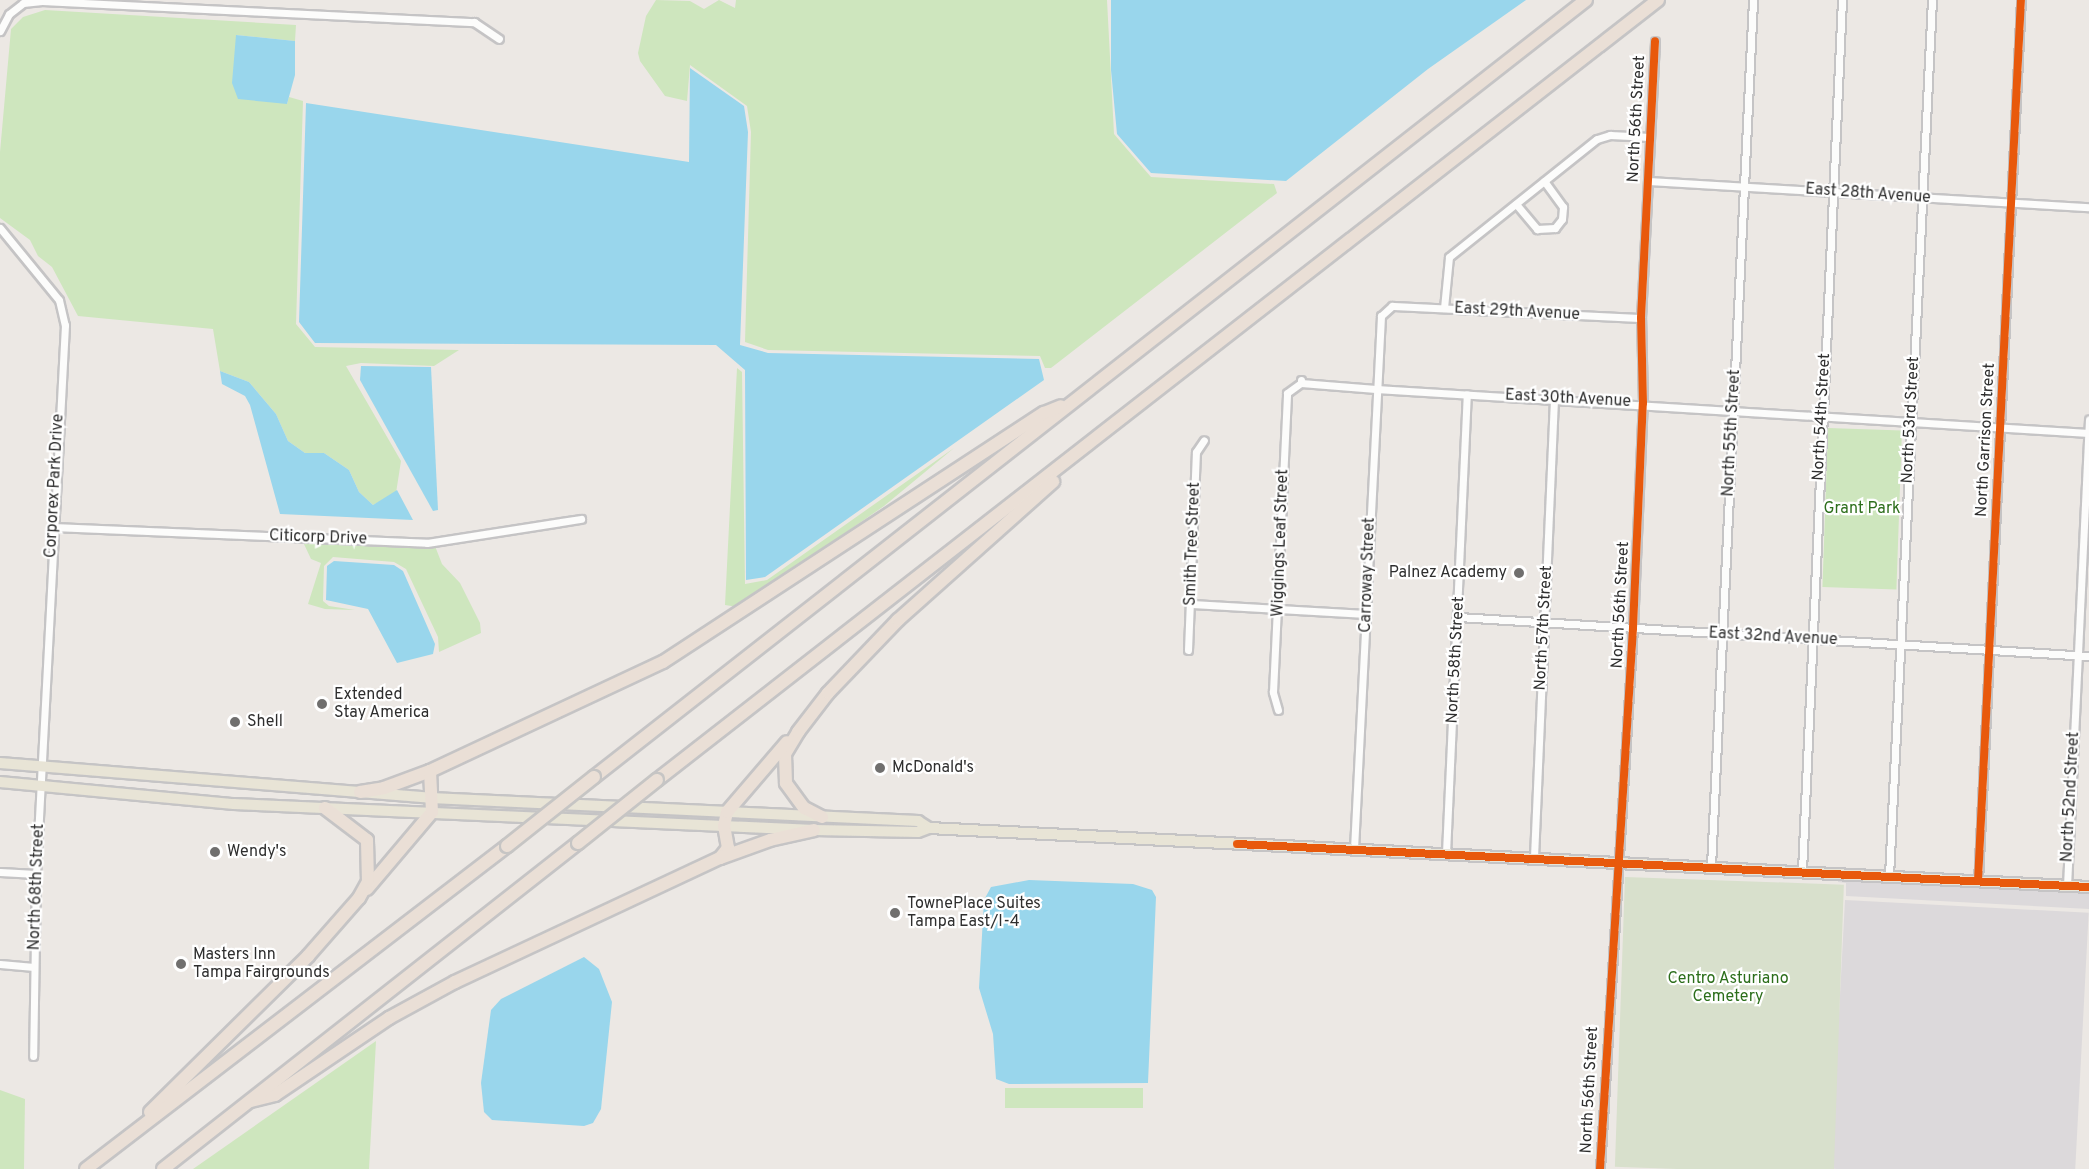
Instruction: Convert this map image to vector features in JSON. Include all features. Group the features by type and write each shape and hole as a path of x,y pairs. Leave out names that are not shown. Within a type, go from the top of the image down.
{"highway":[{"path":"86,1169 507,846 1586,0"},
{"path":"163,1169 657,780 1658,0"},
{"path":"360,792 384,788 430,771 663,662 1044,413 1077,400"},
{"path":"720,858 728,848 724,826 727,812 828,693 915,605 1142,404"},
{"path":"822,817 794,797 783,772 785,754 798,732 828,693"},
{"path":"113,1148 277,987 359,898 432,812 430,771"},
{"path":"325,808 351,825 367,840 369,874 359,898"},
{"path":"251,1101 275,1095 389,1018 446,986 720,858 770,840 814,830"}],"main road":[{"path":"0,763 431,798 918,821 929,828"},
{"path":"0,782 234,804 814,830 918,832 929,828 1622,861 2089,887"}],"street":[{"name":"North 55th Street","path":"1711,866 1753,0"},
{"name":"North 54th Street","path":"1802,871 1842,0"},
{"name":"North 53rd Street","path":"1889,876 1932,0"},
{"name":"North Garrison Street","path":"1978,881 2021,0"},
{"path":"0,31 9,14 23,3 42,1 474,22 499,39"},
{"name":"North 56th Street","path":"1600,1169 1606,1044 1622,861 1634,628 1643,403 1641,318 1655,41"},
{"path":"1444,308 1449,257 1597,139 1610,135 1650,137"},
{"path":"1516,204 1537,229 1555,228 1562,219 1563,207 1544,181"},
{"name":"East 28th Avenue","path":"1648,181 2089,207"},
{"name":"Corporex Park Drive","path":"0,228 58,300 65,325 41,765"},
{"name":"East 29th Avenue","path":"1392,306 1641,318"},
{"name":"Carroway Street","path":"1354,849 1381,316 1392,306"},
{"name":"East 30th Avenue","path":"1301,382 1376,389 1822,414 2089,433"},
{"name":"Wiggings Leaf Street","path":"1278,710 1273,692 1287,393 1301,382"},
{"name":"North 58th Street","path":"1446,853 1467,394"},
{"name":"North 57th Street","path":"1534,857 1554,399"},
{"name":"North 52nd Street","path":"2067,886 2089,420"},
{"name":"Smith Tree Street","path":"1188,650 1196,453 1204,441"},
{"name":"Citicorp Drive","path":"53,527 427,543 581,519"},
{"path":"1191,604 1367,614"},
{"name":"East 32nd Avenue","path":"1458,617 2089,656"},
{"name":"North 68th Street","path":"33,1056 36,1008 34,967 36,874 41,765"},
{"path":"0,872 36,874"},
{"path":"0,964 34,967"}],"shaded area":[{"path":"1838,877 2089,891 2089,909 1846,896 1846,883 1838,882"},
{"path":"1845,900 2089,913 2075,1169 1831,1169"}],"green space":[{"path":"656,0 690,1 704,9 719,0 735,8 736,0 1107,0 1114,134 1151,177 1274,184 1277,193 1051,368 1045,368 1040,356 768,350 745,342 751,132 747,106 690,65 687,101 665,96 640,61 638,53 646,16"},
{"path":"45,10 296,25 295,41 236,35 287,104 289,97 303,101 296,324 315,347 459,350 434,366 361,363 346,366 401,461 396,493 373,505 359,492 349,470 324,453 305,453 288,441 276,414 249,382 220,371 213,329 78,316 52,267 38,256 30,240 0,218 0,152 11,29 23,17"},
{"path":"737,368 742,372 745,584 767,580 954,448 884,506 738,607 725,605"},
{"name":"Grant Park","path":"1828,428 1902,431 1896,589 1822,587"},
{"path":"303,542 435,546 442,564 460,583 480,623 481,633 439,652 438,637 406,569 394,562 333,557 324,566 323,601 329,606 355,610 325,609 308,604 321,563 311,559"},
{"name":"Centro Asturiano Cemetery","path":"1625,877 1844,885 1834,1169 1615,1167"},
{"path":"376,1041 369,1169 193,1169"},
{"path":"1005,1088 1143,1088 1143,1108 1005,1108"},
{"path":"0,1090 25,1099 24,1169 0,1169"}],"water":[{"path":"1111,0 1526,0 1428,69 1286,181 1151,173 1117,134 1111,70"},
{"path":"236,35 295,41 295,75 287,104 238,99 232,83"},
{"path":"690,68 744,106 748,132 740,345 768,353 1039,359 1044,380 765,577 746,580 745,370 716,345 315,343 299,322 306,103 689,162"},
{"path":"361,366 431,367 438,510 433,511 360,380"},
{"path":"220,371 249,382 276,414 288,441 305,453 324,453 349,470 359,492 373,505 397,490 413,520 280,514 250,405 245,396 222,384"},
{"path":"334,561 394,565 403,571 435,644 433,654 397,663 368,609 326,600 327,566"},
{"path":"1029,880 1133,884 1152,890 1156,897 1148,1083 1009,1084 996,1079 993,1034 979,988 984,900 991,887"},
{"path":"584,957 599,969 612,1002 601,1109 593,1123 584,1126 492,1120 484,1112 481,1083 491,1010 501,999"}],"cycle path":[{"path":"1978,881 2021,0"},
{"path":"1600,1169 1633,628 1643,403 1641,318 1655,41"},
{"path":"1237,844 2089,887"}],"place":[{"name":"Palnez Academy","path":"1519,573"},
{"name":"Extended Stay America","path":"322,704"},
{"name":"Shell","path":"235,722"},
{"name":"McDonald's","path":"880,768"},
{"name":"Wendy's","path":"215,852"},
{"name":"TownePlace Suites Tampa East/I-4","path":"895,913"},
{"name":"Masters Inn Tampa Fairgrounds","path":"181,964"}]}
